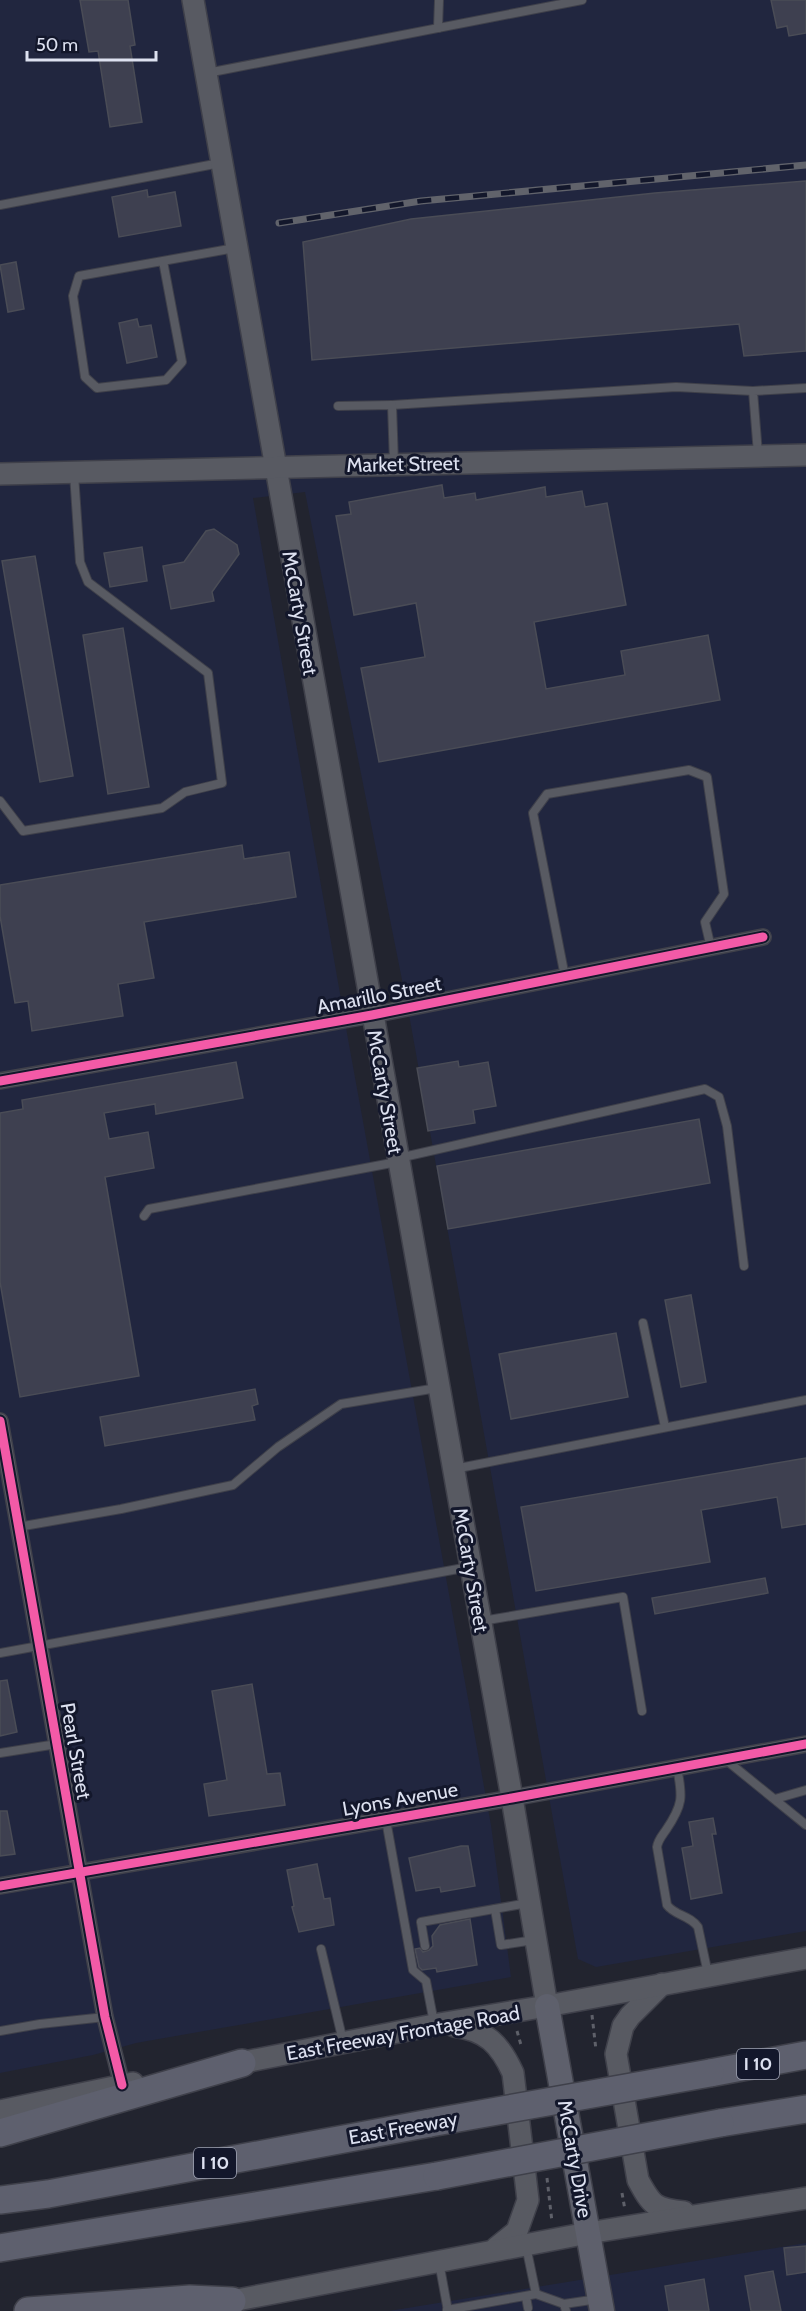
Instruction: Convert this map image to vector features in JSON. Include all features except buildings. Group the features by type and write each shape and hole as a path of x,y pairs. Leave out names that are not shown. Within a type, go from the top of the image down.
{"highway":[{"name":"East Freeway","path":"0,2200 48,2194 806,2055"},
{"path":"0,2133 242,2063"},
{"path":"0,2248 437,2176 806,2109"},
{"path":"28,2311 190,2299 232,2301"}],"main road":[{"name":"McCarty Street","path":"193,0 547,2006"},
{"name":"Market Street","path":"0,474 806,455"},
{"name":"East Freeway Frontage Road","path":"0,2111 437,2024 806,1958"},
{"path":"662,1984 622,2026 616,2054 638,2180 649,2199 662,2210 707,2214"},
{"name":"McCarty Drive","path":"547,2006 600,2305"},
{"path":"437,2024 466,2027 484,2034 504,2054 513,2073 528,2200 517,2231 494,2251"},
{"path":"205,2311 232,2301 439,2261 588,2233 806,2198"}],"street":[{"name":"Amarillo Street","path":"0,1081 372,1015 763,937"},
{"name":"Pearl Street","path":"0,1421 105,2017 122,2085"},
{"name":"Lyons Avenue","path":"0,1886 512,1798 806,1744"}],"lane":[{"path":"438,28 439,0"},
{"path":"205,73 582,0"},
{"path":"0,205 221,162"},
{"path":"163,261 182,362 166,380 97,388 85,377 73,296 79,276 163,261 236,248"},
{"path":"338,406 392,405 676,387 753,391 806,388"},
{"path":"753,391 758,456"},
{"path":"392,405 394,464"},
{"path":"0,801 23,831 162,808 185,792 222,783 208,673 88,582 80,562 73,471"},
{"path":"565,977 533,813 547,794 689,770 707,777 724,894 705,922 711,948"},
{"path":"144,1216 149,1209 398,1160 705,1089 719,1097 727,1126 744,1266"},
{"path":"643,1323 665,1427"},
{"path":"18,1527 121,1509 233,1485 278,1447 341,1404 439,1388"},
{"path":"453,1469 806,1400"},
{"path":"0,1653 471,1567"},
{"path":"480,1622 623,1597 642,1712"},
{"path":"0,1753 57,1744"},
{"path":"724,1759 806,1825"},
{"path":"677,1768 681,1800 679,1809 657,1846 667,1905 698,1927 708,1975"},
{"path":"775,1799 806,1790"},
{"path":"386,1820 413,1970 426,1981"},
{"path":"405,1925 529,1902"},
{"path":"495,1909 501,1946 536,1940"},
{"path":"421,1922 425,1946"},
{"path":"321,1949 343,2043"},
{"path":"429,1970 426,1981 437,2024"},
{"path":"0,2031 105,2017"},
{"path":"526,2245 536,2294"},
{"path":"439,2261 448,2311 479,2308 536,2294 565,2308 600,2305"},
{"path":"526,2297 528,2308"},
{"path":"502,2301 504,2311"}],"shaded area":[{"path":"0,0 806,0 806,1931 596,1967 578,1959 410,1020 305,492 253,498 348,1039 491,1825 511,1977 136,2043 93,2055 0,2073"},
{"path":"806,2243 806,2311 389,2311 647,2269"}],"railway":[{"path":"279,223 421,201 806,165"}],"cycle path":[{"path":"0,1081 372,1015 763,937"},
{"path":"0,1421 105,2017 122,2085"},
{"path":"0,1886 512,1798 806,1744"}]}
